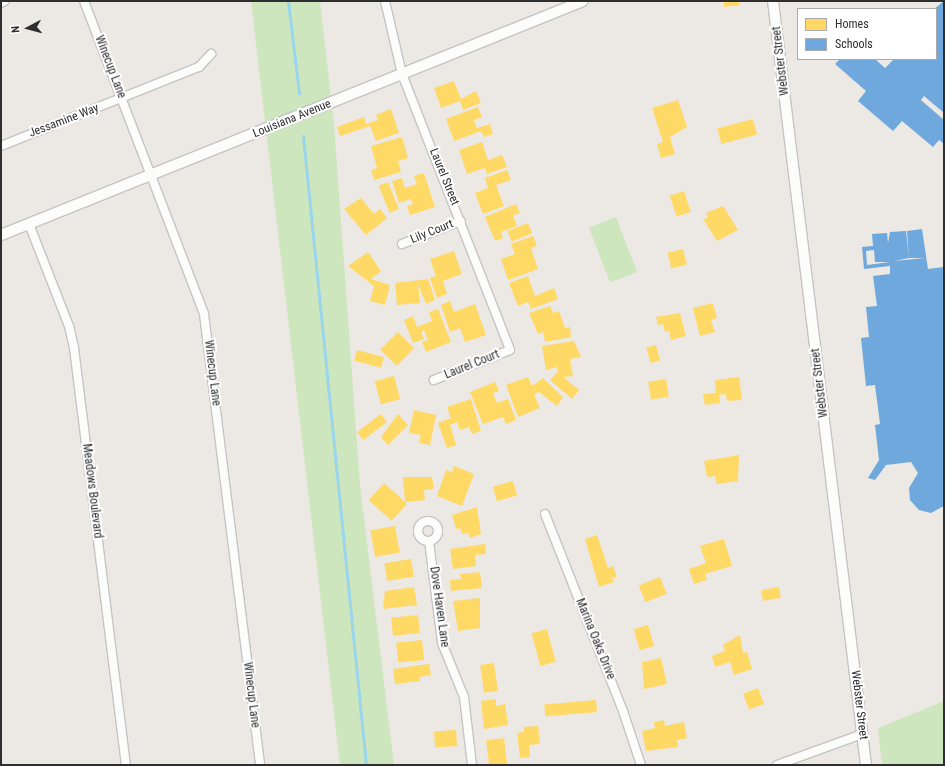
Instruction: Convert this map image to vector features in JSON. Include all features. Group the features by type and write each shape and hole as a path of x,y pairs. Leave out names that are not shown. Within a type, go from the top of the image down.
{"street":[{"path":"1,3 5,1"},
{"name":"Winecup Lane","path":"84,1 204,314 260,765"},
{"name":"Laurel Street","path":"385,1 402,74 461,221 510,350"},
{"name":"Louisiana Avenue","path":"1,235 152,176 583,1"},
{"name":"Webster Street","path":"773,1 866,765"},
{"name":"Jessamine Way","path":"1,146 199,67 211,54"},
{"name":"Lily Court","path":"402,244 461,221"},
{"name":"Meadows Boulevard","path":"29,224 69,326 74,348 126,765"},
{"name":"Laurel Court","path":"434,380 510,350"},
{"name":"Marina Oaks Drive","path":"545,514 624,711 641,765"},
{"name":"Dove Haven Lane","path":"429,541 442,643 464,696 472,765"},
{"path":"777,765 862,734"}],"green space":[{"path":"251,1 320,1 334,124 360,485 394,765 340,765"},
{"path":"616,217 637,272 610,282 589,227"},
{"path":"944,701 944,765 882,765 878,728"}],"building: Homes":[{"path":"724,1 739,1 740,5 724,7"},
{"path":"454,81 461,99 476,91 481,103 463,110 460,101 441,108 434,88"},
{"path":"678,100 687,127 670,137 675,154 661,158 657,144 663,142 652,108"},
{"path":"478,107 482,117 474,120 477,128 490,124 493,134 484,137 481,131 454,141 446,119"},
{"path":"391,109 399,133 376,141 370,126 340,136 337,127 364,117 366,124 378,120 376,115"},
{"path":"753,119 757,134 721,144 717,129"},
{"path":"402,137 408,158 398,161 401,172 374,180 371,170 377,168 371,146"},
{"path":"482,142 488,160 502,155 507,167 487,174 485,168 467,174 459,150"},
{"path":"507,170 511,180 496,185 504,206 483,214 475,193 488,188 485,178"},
{"path":"424,173 435,207 410,215 407,206 413,204 411,199 399,203 392,181 402,178 405,188 417,184 414,176"},
{"path":"388,182 399,209 390,213 379,186"},
{"path":"684,191 691,212 677,217 670,196"},
{"path":"361,198 374,214 380,209 387,218 366,235 344,209"},
{"path":"516,204 520,213 513,215 517,226 501,232 503,238 495,241 485,217"},
{"path":"723,206 738,230 717,241 703,219 708,218 706,213"},
{"path":"528,223 532,233 512,241 508,231"},
{"path":"533,236 537,246 531,248 538,269 508,280 501,259 515,254 511,244"},
{"path":"683,249 687,265 671,268 667,253"},
{"path":"454,251 462,274 443,281 447,294 437,298 430,278 436,276 430,259"},
{"path":"368,252 381,271 371,279 390,285 385,305 370,301 374,286 348,266"},
{"path":"528,276 535,296 554,288 558,299 531,309 528,302 518,306 509,283"},
{"path":"428,279 435,300 426,304 418,284 420,303 397,305 395,283"},
{"path":"450,301 454,312 475,304 486,335 465,342 460,328 450,332 441,305"},
{"path":"713,303 717,318 711,320 715,332 700,336 693,308"},
{"path":"550,306 553,313 559,311 565,328 570,327 571,337 545,342 543,332 538,334 529,313"},
{"path":"438,309 451,342 426,352 422,342 428,340 424,330 421,332 424,339 413,343 404,320 413,316 417,327 432,321 429,312"},
{"path":"680,313 686,336 671,340 669,331 665,332 663,324 658,325 656,317"},
{"path":"398,332 414,348 397,366 380,350"},
{"path":"574,341 581,357 570,359 573,376 563,377 579,390 572,399 550,380 558,371 557,367 546,370 542,346"},
{"path":"656,345 660,360 650,363 646,348"},
{"path":"357,350 384,357 381,368 354,361"},
{"path":"394,376 400,399 381,404 375,381"},
{"path":"528,377 532,386 543,378 563,397 557,406 539,392 534,394 540,408 518,417 506,385"},
{"path":"739,377 742,400 727,401 726,394 719,395 720,403 705,405 703,394 716,393 715,380"},
{"path":"666,379 669,397 651,400 648,382"},
{"path":"495,382 499,391 493,393 497,403 508,399 516,420 506,424 503,417 483,424 470,392"},
{"path":"471,399 481,431 472,434 469,427 460,430 457,422 450,425 456,445 447,448 438,423 451,418 447,407"},
{"path":"414,410 436,415 430,445 419,443 421,435 409,433"},
{"path":"381,414 387,422 363,440 357,432"},
{"path":"398,414 408,425 388,445 381,437"},
{"path":"739,455 738,481 717,484 715,476 707,477 704,461"},
{"path":"454,466 474,474 462,506 437,496 446,470 452,472"},
{"path":"403,477 432,477 434,489 424,490 425,500 405,502"},
{"path":"513,481 517,495 497,501 493,487"},
{"path":"384,483 407,504 392,521 369,500"},
{"path":"477,507 481,534 470,538 468,533 462,534 460,528 456,529 452,515"},
{"path":"395,526 400,553 375,557 370,530"},
{"path":"597,535 608,568 613,566 617,577 612,578 614,582 599,587 585,539"},
{"path":"724,539 732,566 705,574 707,580 694,584 689,569 706,563 700,546"},
{"path":"485,544 486,554 475,555 476,566 453,569 450,549"},
{"path":"411,559 414,577 387,581 384,563"},
{"path":"480,572 482,588 451,591 450,580 461,579 460,574"},
{"path":"660,577 667,594 645,602 639,586"},
{"path":"414,587 417,605 383,609 385,591"},
{"path":"779,587 781,598 763,601 761,590"},
{"path":"480,598 480,628 458,631 453,601"},
{"path":"418,615 420,633 393,636 391,618"},
{"path":"648,625 654,646 640,650 634,629"},
{"path":"547,629 556,662 540,666 532,633"},
{"path":"740,635 743,653 747,652 752,669 734,675 730,662 715,667 712,656 725,651 723,645"},
{"path":"422,640 424,660 398,663 396,643"},
{"path":"661,658 667,684 644,689 642,662"},
{"path":"494,663 498,691 484,693 480,665"},
{"path":"429,664 431,675 419,677 420,681 395,684 393,669"},
{"path":"758,688 764,704 749,710 743,694"},
{"path":"496,699 496,706 505,704 508,725 484,729 481,701"},
{"path":"596,700 597,712 545,716 544,705"},
{"path":"664,720 665,726 684,722 687,738 677,740 678,747 646,751 642,731 655,728 654,722"},
{"path":"538,726 540,744 529,745 530,757 520,758 517,733 524,732 524,727"},
{"path":"456,730 457,746 435,747 434,732"},
{"path":"504,738 507,764 489,765 486,740"}],"building: Schools":[{"path":"944,1 944,113 924,96 921,100 944,120 944,144 939,140 933,147 902,121 893,131 858,101 866,91 835,64 839,60 876,60 885,68 893,60 937,60 937,8 935,8"},
{"path":"922,229 928,269 944,267 944,506 931,513 919,510 910,500 909,488 918,473 911,462 886,465 875,480 868,478 879,460 875,425 880,424 875,385 866,386 861,338 869,337 866,307 877,306 873,276 890,274 890,266 864,269 862,247 873,246 872,234 887,233 888,243 890,232 906,231 909,258 907,231","holes":["874,250 875,262 890,262 867,265 866,251","909,258 925,258 894,261"]}],"waterway":[{"path":"288,1 299,93"},
{"path":"303,136 366,765"}]}
